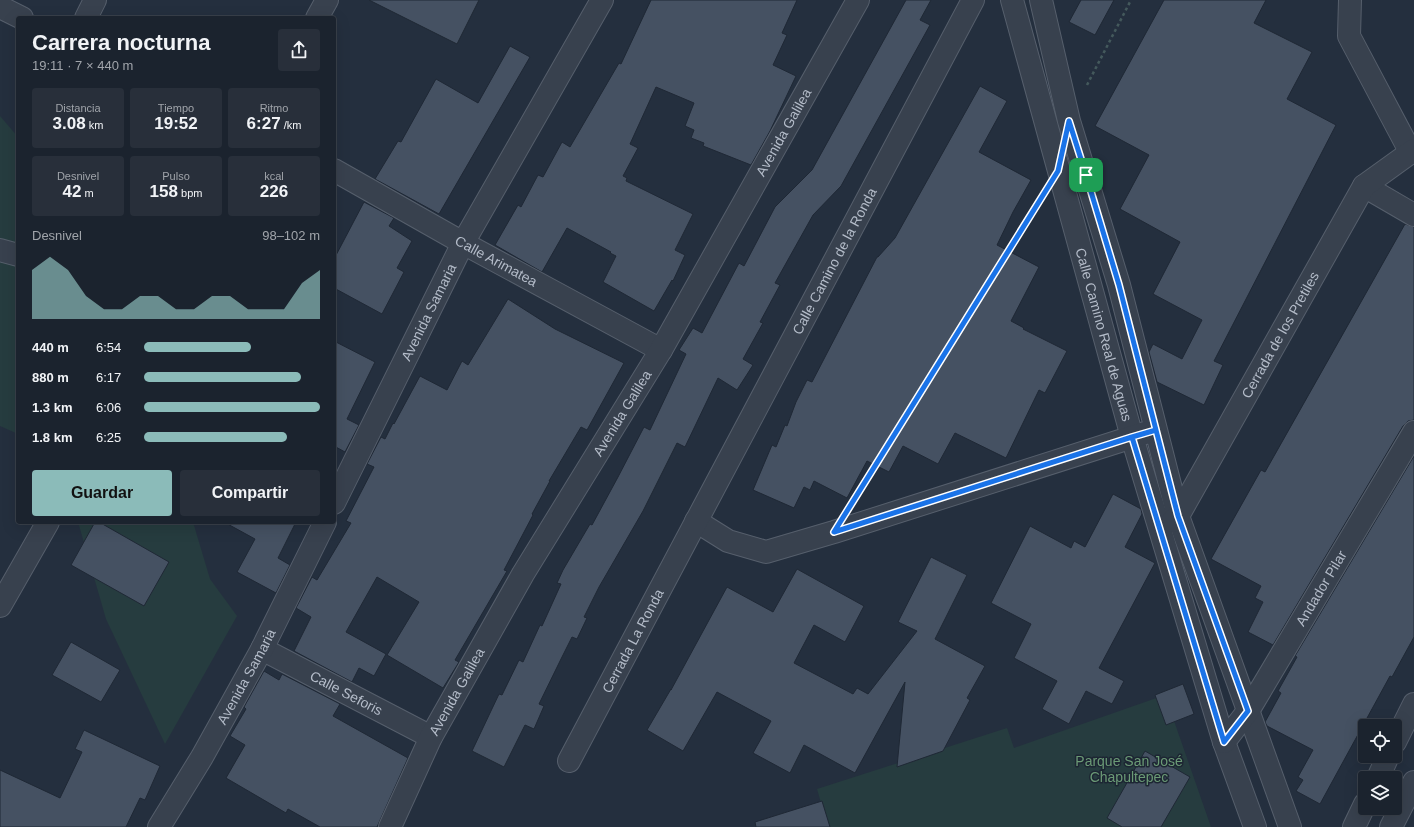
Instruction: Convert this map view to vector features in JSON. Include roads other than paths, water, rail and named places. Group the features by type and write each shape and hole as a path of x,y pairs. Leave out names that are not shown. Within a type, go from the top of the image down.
{"street":[{"path":"87,16 95,0"},
{"path":"318,16 327,0"},
{"name":"Avenida Samaria","path":"336,499 463,242 602,0"},
{"name":"Avenida Galilea","path":"390,827 431,737 523,574 661,350 858,0"},
{"name":"Calle Camino de la Ronda","path":"696,521 973,0"},
{"name":"Calle Camino Real de Aguas","path":"1012,0 1132,437 1224,742 1255,827"},
{"name":"Calle Camino Real de Aguas","path":"1041,0 1069,121 1119,285 1178,516 1290,827"},
{"path":"1350,0 1349,36 1413,151"},
{"path":"0,7 18,16"},
{"name":"Cerrada de los Pretiles","path":"1161,534 1178,516 1364,186 1413,151"},
{"name":"Calle Arimatea","path":"336,171 661,350"},
{"path":"1364,186 1414,215"},
{"path":"0,250 16,254"},
{"path":"696,521 728,541 766,552 834,532 1156,430"},
{"name":"Andador Pilar","path":"1224,742 1248,711 1414,432"},
{"name":"Cerrada La Ronda","path":"569,760 696,521"},
{"path":"0,606 47,524"},
{"name":"Avenida Samaria","path":"159,827 202,757 262,649 324,524"},
{"name":"Calle Seforis","path":"262,649 431,737"},
{"path":"1402,728 1414,704"},
{"path":"1391,827 1414,782"},
{"path":"1354,827 1360,815"}],"park label":[{"name":"Parque San José Chapultepec","path":"1129,770"}]}
